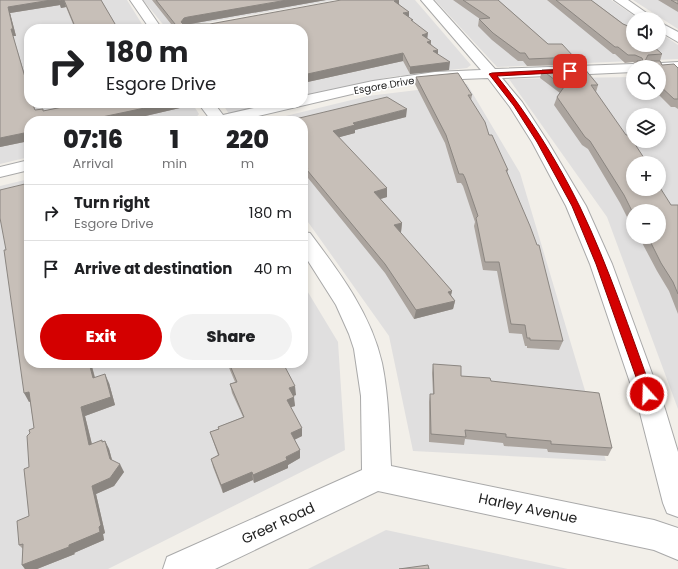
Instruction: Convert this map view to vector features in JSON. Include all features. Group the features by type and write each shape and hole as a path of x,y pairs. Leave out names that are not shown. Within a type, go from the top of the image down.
{"street":[{"path":"136,0 153,24"},
{"path":"427,0 517,105 576,206 601,264 652,409 678,503"},
{"path":"620,0 638,12"},
{"path":"666,30 678,38"},
{"path":"666,66 678,66"},
{"name":"Esgore Drive","path":"308,100 406,80 435,76 626,68"},
{"path":"239,116 274,108"},
{"path":"0,172 24,166"},
{"path":"308,245 331,276 352,313 366,349 373,391 377,477"},
{"name":"Harley Avenue","path":"377,477 654,535 678,544"},
{"name":"Greer Road","path":"179,569 377,477"}],"shaded area":[{"path":"0,0 127,0 142,24 24,24 24,108 195,108 199,114 197,116 24,116 24,158 0,164"},
{"path":"143,0 335,0 199,24 163,24"},
{"path":"380,0 415,0 471,65 467,68 390,77 308,96 308,24 246,24"},
{"path":"435,0 611,0 629,12 626,12 626,52 666,52 666,37 678,45 678,59 626,60 626,61 497,67"},
{"path":"633,0 678,0 678,29 666,21 666,12 652,12"},
{"path":"678,75 678,409 607,217 509,79 626,77 626,100 666,100 666,86"},
{"path":"467,84 520,173 606,461 413,451 389,336 308,222 308,116 286,116 368,96"},
{"path":"225,108 255,108 229,114"},
{"path":"24,180 24,368 308,368 308,292 338,342 345,450 108,569 0,569 0,186"},
{"path":"386,530 568,569 308,569"}],"building":[{"path":"0,0 51,0 8,7 13,29 11,29 24,74 24,108 34,108 35,110 43,109 43,111 58,108 144,108 106,116 24,116 24,133 0,138"},
{"path":"64,0 101,0 115,24 74,24"},
{"path":"156,0 287,0 188,17 184,18 181,22 183,24 175,24"},
{"path":"341,0 398,0 394,1 409,12 403,13 428,33 422,35 431,41 427,42 438,50 433,51 450,62 410,67 403,53 308,74 308,24 210,24"},
{"path":"463,0 498,0 548,44 562,44 574,57 529,59 525,53 520,53 493,33 479,19 490,18"},
{"path":"556,0 591,0 626,25 626,52 660,52 662,54 648,55 646,60 643,60 642,58 635,55 628,55 618,47 615,47"},
{"path":"671,0 678,0 678,4"},
{"path":"674,64 678,68 678,99 674,99 666,92 666,65"},
{"path":"584,68 598,85 591,85 626,135 626,148 637,148 643,156 626,156 626,196 665,196 671,205 678,205 678,294 673,282 652,244 666,244 666,204 628,204 590,141 585,137 557,97 564,87 542,70"},
{"path":"458,73 472,95 468,95 485,122 489,135 492,135 508,170 506,170 537,245 539,245 563,341 530,340 530,338 527,338 525,325 511,324 499,262 485,262 476,218 478,216 465,178 463,174 459,174 446,135 416,77"},
{"path":"387,97 407,109 353,123 355,125 333,131 387,188 374,192 402,223 394,225 452,291 448,292 455,301 416,310 385,264 308,171 308,116"},
{"path":"24,184 24,368 90,368 93,378 105,374 111,397 81,407 89,445 102,440 102,442 105,441 110,459 120,464 110,478 92,486 101,525 99,527 100,532 69,545 69,547 22,565 23,544 19,545 17,521 29,516 24,469 29,467 27,436 30,433 29,430 34,428 29,392 24,393 4,250 6,250 0,218 0,190"},
{"path":"433,364 461,366 461,376 490,378 491,381 599,393 612,448 551,444 551,441 506,437 506,434 465,430 466,437 431,434 430,394 434,394"},
{"path":"231,368 286,368 295,386 289,388 294,397 287,400 302,428 291,433 300,450 286,457 287,460 253,475 252,472 221,485 211,459 219,455 210,432 219,429 218,427 244,417 230,384 237,382"},
{"path":"428,565 429,569 399,569"}],"route":[{"path":"570,71 492,74 517,105 576,206 601,264 647,394"}]}
